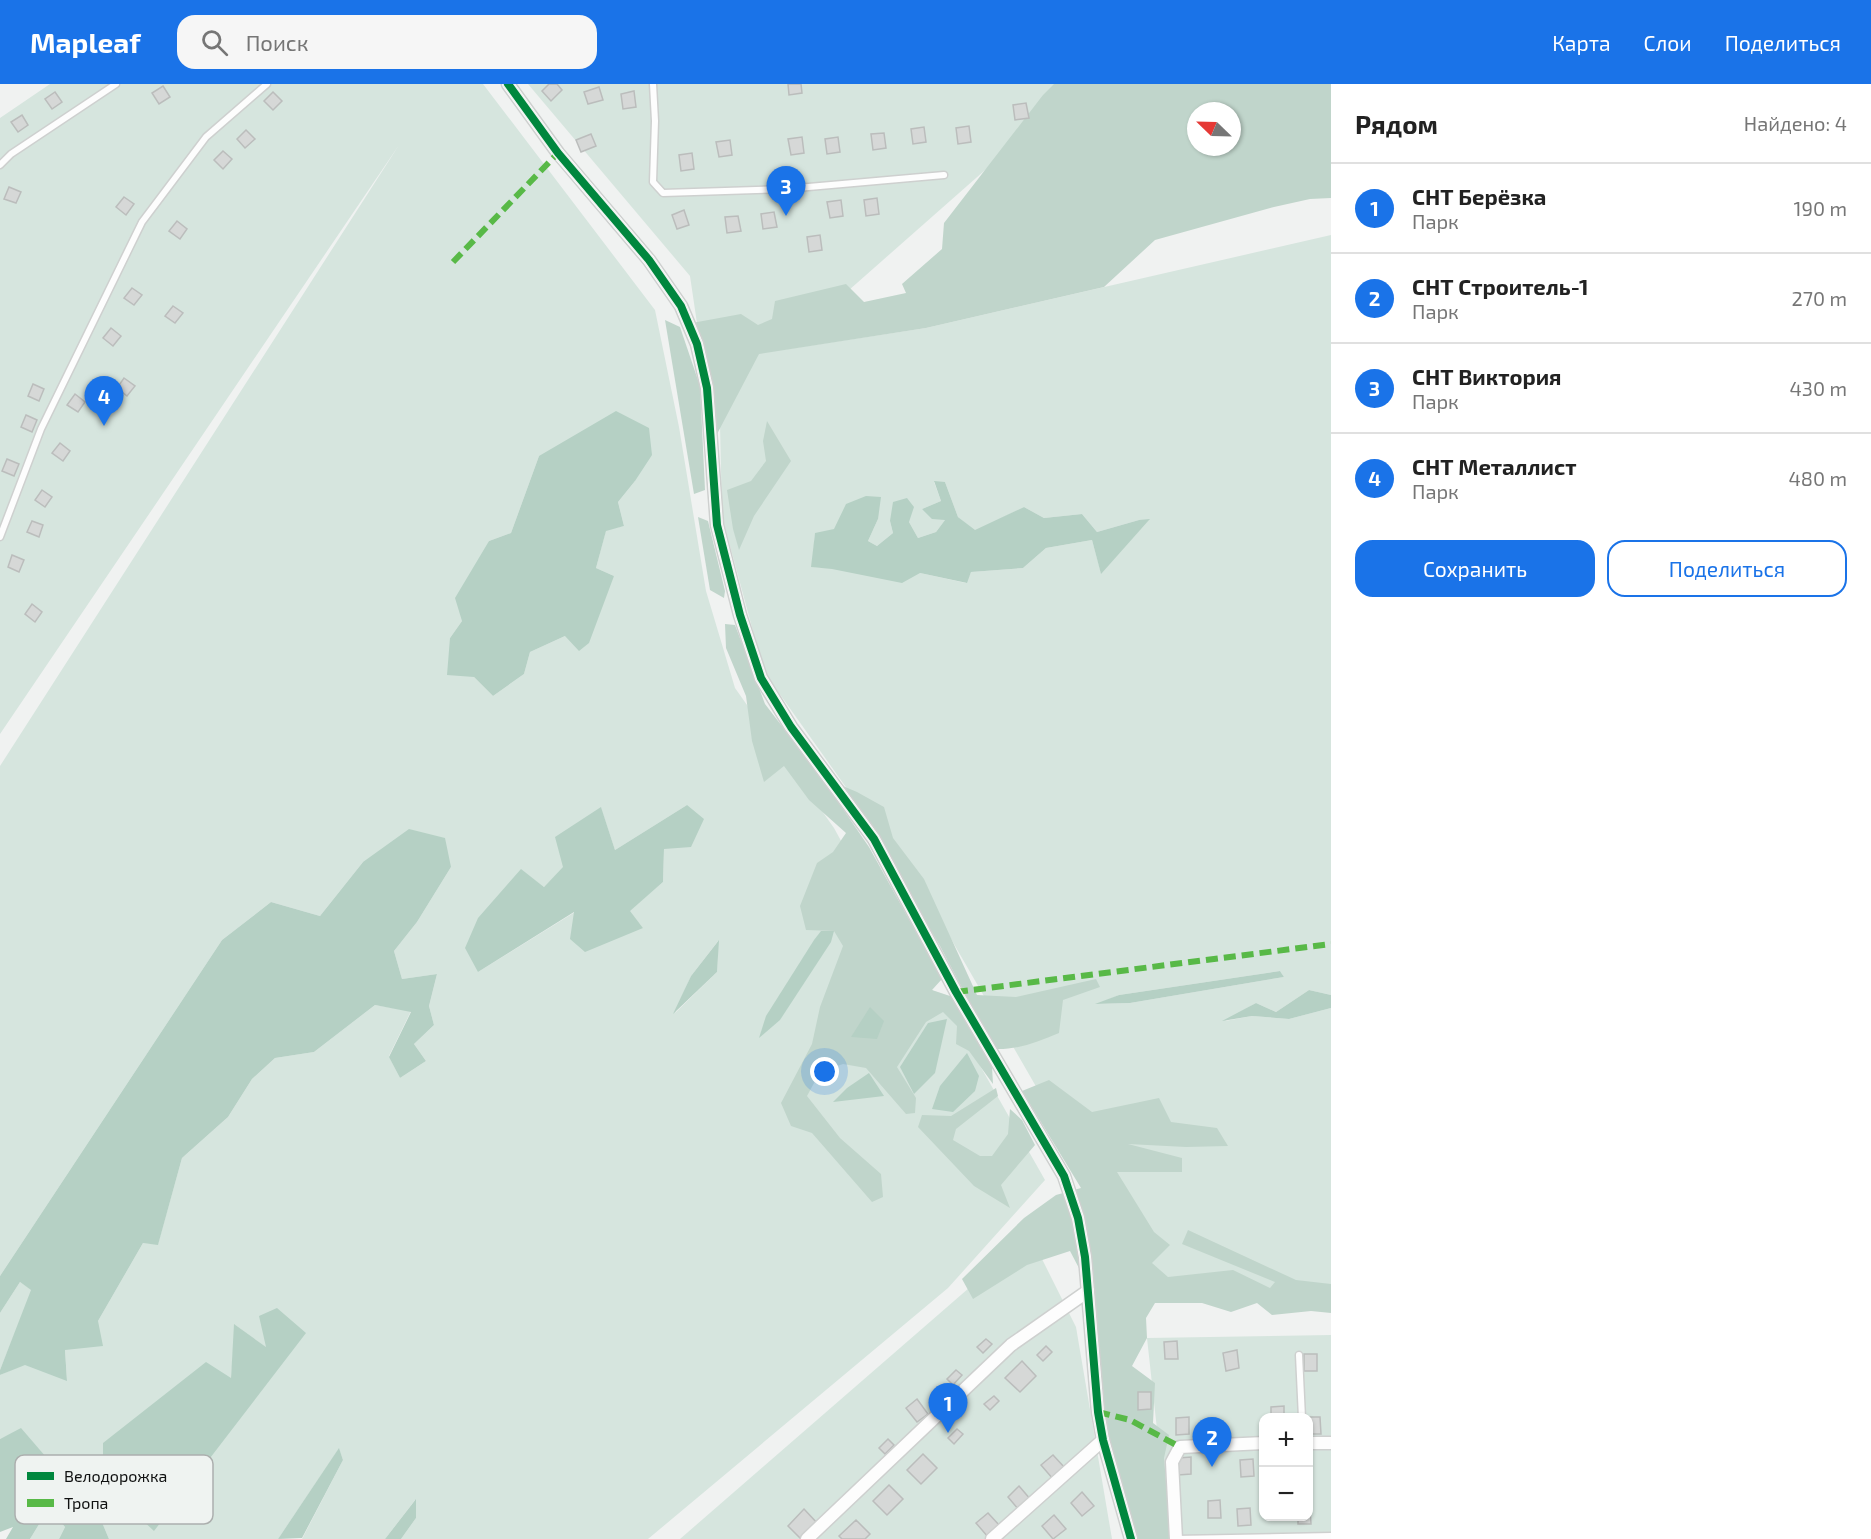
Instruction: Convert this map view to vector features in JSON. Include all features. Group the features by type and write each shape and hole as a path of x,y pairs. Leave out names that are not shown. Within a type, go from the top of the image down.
{"street":[{"path":"508,84 558,153 649,260 681,306 697,344 707,388 717,525 740,615 760,678 791,726 874,839 956,992 1065,1176 1078,1218 1085,1257 1098,1412 1103,1440 1131,1539"},
{"path":"807,1539 1011,1345 1088,1291"},
{"path":"992,1539 1103,1440"},
{"path":"1176,1539 1172,1462 1180,1447 1259,1443"},
{"path":"1313,1443 1331,1443"}],"lane":[{"path":"0,165 11,154 116,84"},
{"path":"0,537 41,429 142,222 184,163 206,137 267,84"},
{"path":"653,84 655,121 653,182 663,193 786,189 944,175"},
{"path":"1299,1355 1302,1413"},
{"path":"1176,1539 1331,1536"}],"shaded area":[{"path":"50,84 483,84 655,310 679,427 706,591 735,688 834,828 898,945 950,1013 1045,1180 948,1288 648,1539 401,1539 416,1518 415,1500 385,1539 302,1539 343,1460 339,1449 278,1539 109,1539 103,1524 147,1524 154,1530 159,1524 213,1524 211,1455 305,1333 267,1348 235,1325 231,1379 104,1443 104,1455 44,1455 21,1429 0,1439 0,1375 25,1364 67,1380 65,1350 98,1321 143,1243 158,1244 182,1158 228,1117 252,1079 275,1058 314,1052 375,1005 411,1011 389,1056 400,1078 426,1061 414,1044 434,1025 429,1006 437,974 402,979 394,951 417,922 451,867 363,862 320,916 271,902 222,940 0,1276 0,766 399,145 0,734 0,118","holes":["539,456 635,481 618,502 624,526 606,530 596,568 614,576 565,636 530,652 524,674 493,696 474,677 450,638 462,621 489,541 511,533","687,805 664,848 663,882 629,911 643,928 575,912 478,972 521,870 544,887 564,867 601,808 615,850","718,941 717,972 675,1013 691,976"]},
{"path":"528,84 1069,84 1001,156 781,350 926,328 1331,235 1331,995 1309,990 1276,1012 1256,1003 1225,1021 1252,1016 1289,1019 1331,1008 1331,1295 1134,1293 1091,1182 939,918 764,672 722,516 720,425 702,357 690,276","holes":["934,482 945,482 958,517 975,531 1024,507 1044,518 1082,514 1097,532 1139,520 1149,520 1101,573 1092,540 1046,548 1023,568 971,572 966,583 920,573 812,567 815,534 878,519 868,541 877,546 893,533 890,521 909,522 918,538 936,532 946,519 922,509 941,501","1280,971 1284,977 1130,1003 1098,1004 1119,995"]},
{"path":"1054,84 1331,84 1331,198 1310,199 1274,207 1155,240 1104,287 926,328 759,354 716,436 692,323 741,314 758,325 772,319 775,301 846,284 864,302 906,293 902,284 942,249 944,223"},
{"path":"665,320 680,327 700,386 705,490 694,494"},
{"path":"616,411 649,428 652,455 618,502 624,526 606,531 596,568 614,576 589,643 579,651 565,636 530,652 524,674 493,696 474,677 447,675 450,638 462,621 455,598 489,541 511,533 539,456"},
{"path":"767,421 791,461 754,516 739,550 727,490 751,481 766,461 763,441"},
{"path":"934,481 945,482 958,517 975,530 1024,507 1044,518 1082,514 1097,532 1150,519 1101,574 1092,540 1046,548 1023,568 971,572 967,583 920,573 902,583 811,567 815,533 834,529 846,504 866,496 881,497 878,519 868,541 877,546 893,533 890,521 893,502 907,498 914,507 909,522 918,538 936,532 945,520 932,519 922,509 941,501"},
{"path":"698,517 708,521 725,591 724,598 710,590"},
{"path":"725,624 735,625 765,704 821,777 869,847 942,979 932,990 953,997 965,1014 992,1067 993,1084 969,1051 956,1044 957,1026 943,1012 926,1022 897,1067 916,1098 915,1113 906,1114 866,1068 843,1064 820,1072 807,1096 840,1138 881,1174 883,1197 872,1202 812,1133 791,1126 781,1103 812,1044 820,1007 843,946 834,931 806,930 800,906 817,863 833,852 846,833 809,800 784,766 764,782 752,741 746,696 726,648"},
{"path":"838,784 884,807 893,838 924,879 977,995 1016,997 1096,979 1100,987 1063,1000 1059,1033 1019,1047 994,1049 940,946 892,865"},
{"path":"687,805 704,819 691,847 664,849 663,882 630,911 643,928 585,952 570,939 574,912 478,972 465,948 478,918 521,869 544,887 563,867 555,837 601,807 615,850"},
{"path":"409,829 445,838 451,867 417,922 394,951 402,979 437,974 429,1006 434,1025 414,1044 426,1061 400,1078 389,1057 411,1012 375,1005 314,1052 275,1058 252,1079 228,1117 182,1158 158,1245 143,1243 98,1321 103,1346 65,1350 67,1381 25,1365 0,1375 31,1290 20,1282 0,1313 0,1276 222,940 271,902 320,916 363,862"},
{"path":"821,931 834,931 831,942 780,1020 759,1038 766,1016"},
{"path":"719,940 717,972 673,1014 691,976"},
{"path":"1280,971 1284,977 1130,1003 1095,1004 1119,995"},
{"path":"1309,990 1331,995 1331,1008 1289,1019 1252,1016 1222,1021 1256,1003 1276,1012"},
{"path":"870,1007 884,1021 877,1039 851,1037"},
{"path":"947,1019 935,1073 914,1094 900,1067 928,1023"},
{"path":"967,1053 979,1076 975,1091 953,1112 932,1109 940,1086"},
{"path":"869,1073 884,1096 833,1102 847,1088"},
{"path":"1049,1080 1092,1112 1159,1098 1171,1122 1217,1128 1228,1146 1186,1147 1128,1144 1182,1158 1182,1172 1117,1172 1154,1232 1170,1245 1152,1263 1168,1277 1233,1270 1270,1288 1275,1282 1182,1244 1188,1230 1296,1280 1331,1284 1331,1313 1311,1311 1272,1315 1257,1303 1231,1312 1202,1303 1155,1303 1146,1318 1147,1338 1132,1366 1155,1383 1153,1423 1169,1435 1164,1458 1171,1539 1135,1539 1107,1440 1091,1291 1070,1251 1027,1265 973,1299 962,1279 1024,1218 1056,1195 1081,1188 1022,1091"},
{"path":"996,1088 998,1096 956,1129 953,1140 980,1156 992,1156 1008,1134 1010,1109 1022,1120 1035,1145 1001,1185 1010,1208 974,1186 918,1127 922,1115 951,1116"},
{"path":"1030,1235 1076,1327 1112,1539 680,1539"},
{"path":"20,1282 32,1290 0,1370 0,1313"},
{"path":"277,1308 306,1333 212,1455 103,1455 103,1443 206,1362 231,1378 234,1324 266,1347 259,1316"},
{"path":"1331,1335 1331,1539 1169,1539 1147,1338"},
{"path":"21,1428 44,1455 15,1455 15,1524 39,1524 30,1539 6,1539 13,1527 0,1532 0,1439"},
{"path":"339,1448 343,1460 302,1538 278,1539"},
{"path":"416,1499 416,1518 401,1539 385,1539"},
{"path":"39,1524 62,1524 65,1527 59,1539 30,1539"},
{"path":"62,1524 103,1524 109,1539 59,1539 65,1527"},
{"path":"146,1524 159,1524 154,1531"}],"building":[{"path":"549,84 557,84 562,90 551,101 542,91"},
{"path":"788,84 801,84 802,93 789,95"},
{"path":"163,86 170,97 159,104 152,93"},
{"path":"599,87 603,100 588,104 584,92"},
{"path":"634,91 636,107 623,109 621,94"},
{"path":"55,92 62,102 52,109 45,99"},
{"path":"273,92 282,101 273,110 264,101"},
{"path":"1026,103 1029,118 1015,120 1013,105"},
{"path":"22,115 28,125 18,132 11,122"},
{"path":"969,126 971,142 958,144 956,128"},
{"path":"924,127 926,142 913,144 911,129"},
{"path":"246,130 255,139 245,148 237,139"},
{"path":"884,133 886,148 873,150 871,134"},
{"path":"591,134 596,146 581,152 576,140"},
{"path":"802,137 804,153 791,155 788,139"},
{"path":"838,137 840,152 827,154 825,139"},
{"path":"730,140 732,155 719,157 716,142"},
{"path":"223,151 232,159 223,169 214,160"},
{"path":"692,153 694,169 681,171 679,155"},
{"path":"9,187 21,192 16,203 4,199"},
{"path":"124,197 134,204 126,215 116,207"},
{"path":"877,198 879,214 866,216 864,200"},
{"path":"841,200 843,216 830,218 827,202"},
{"path":"684,210 689,225 677,229 672,215"},
{"path":"774,212 777,227 763,229 761,214"},
{"path":"738,216 741,231 727,233 725,217"},
{"path":"177,221 187,229 180,239 169,231"},
{"path":"820,235 822,250 809,252 807,237"},
{"path":"132,288 142,295 134,305 124,298"},
{"path":"173,306 183,313 175,323 165,316"},
{"path":"111,328 121,336 113,346 103,338"},
{"path":"124,378 135,386 127,396 117,388"},
{"path":"33,384 44,389 39,401 28,396"},
{"path":"75,394 85,402 78,412 67,405"},
{"path":"26,415 37,420 32,432 21,427"},
{"path":"60,443 70,451 63,461 52,453"},
{"path":"7,459 19,464 14,476 2,471"},
{"path":"42,490 52,497 45,507 35,500"},
{"path":"32,521 43,525 39,537 27,532"},
{"path":"12,555 24,560 19,572 8,567"},
{"path":"32,604 42,612 35,622 25,614"},
{"path":"986,1339 992,1344 983,1353 977,1347"},
{"path":"1177,1341 1178,1359 1165,1359 1164,1342"},
{"path":"1046,1346 1052,1352 1043,1361 1037,1355"},
{"path":"1237,1350 1239,1368 1226,1371 1223,1353"},
{"path":"1304,1354 1317,1354 1317,1371 1304,1371"},
{"path":"1022,1361 1036,1376 1020,1392 1005,1378"},
{"path":"956,1370 962,1375 953,1385 947,1379"},
{"path":"1138,1392 1151,1392 1151,1409 1138,1410"},
{"path":"994,1396 999,1401 990,1410 984,1404"},
{"path":"917,1399 928,1414 917,1422 906,1408"},
{"path":"1284,1406 1284,1413 1271,1413 1271,1407"},
{"path":"1189,1417 1189,1434 1176,1435 1176,1418"},
{"path":"1313,1417 1320,1417 1321,1434 1313,1434"},
{"path":"957,1429 963,1434 954,1444 948,1438"},
{"path":"888,1439 894,1445 885,1454 879,1448"},
{"path":"923,1454 937,1468 921,1484 907,1470"},
{"path":"1053,1455 1065,1468 1053,1479 1041,1465"},
{"path":"1191,1457 1191,1474 1178,1475 1178,1458"},
{"path":"1253,1459 1254,1476 1241,1477 1240,1460"},
{"path":"889,1485 903,1499 887,1515 873,1501"},
{"path":"1019,1486 1031,1500 1019,1510 1008,1497"},
{"path":"1082,1492 1094,1506 1082,1516 1071,1503"},
{"path":"1220,1500 1221,1518 1208,1518 1208,1501"},
{"path":"1250,1508 1251,1525 1238,1526 1237,1509"},
{"path":"804,1509 818,1524 801,1539 788,1526"},
{"path":"988,1513 1000,1526 988,1537 976,1523"},
{"path":"1054,1515 1066,1529 1053,1539 1042,1526"},
{"path":"856,1520 870,1534 865,1539 842,1539 839,1536"},
{"path":"1298,1521 1311,1521 1311,1524 1298,1524"}],"marked path":[{"path":"453,262 558,153"},
{"path":"956,992 1331,944"},
{"path":"1098,1412 1130,1420 1180,1447"}],"cycle path":[{"path":"508,84 558,153 649,260 681,306 697,344 707,388 717,525 740,615 761,678 791,727 874,839 956,992 1064,1176 1078,1218 1085,1257 1098,1412 1103,1440 1131,1539"}],"place":[{"name":"СНТ Виктория","path":"786,216"},
{"name":"СНТ Металлист","path":"104,426"},
{"name":"СНТ Берёзка","path":"948,1433"},
{"name":"СНТ Строитель-1","path":"1212,1467"}]}
